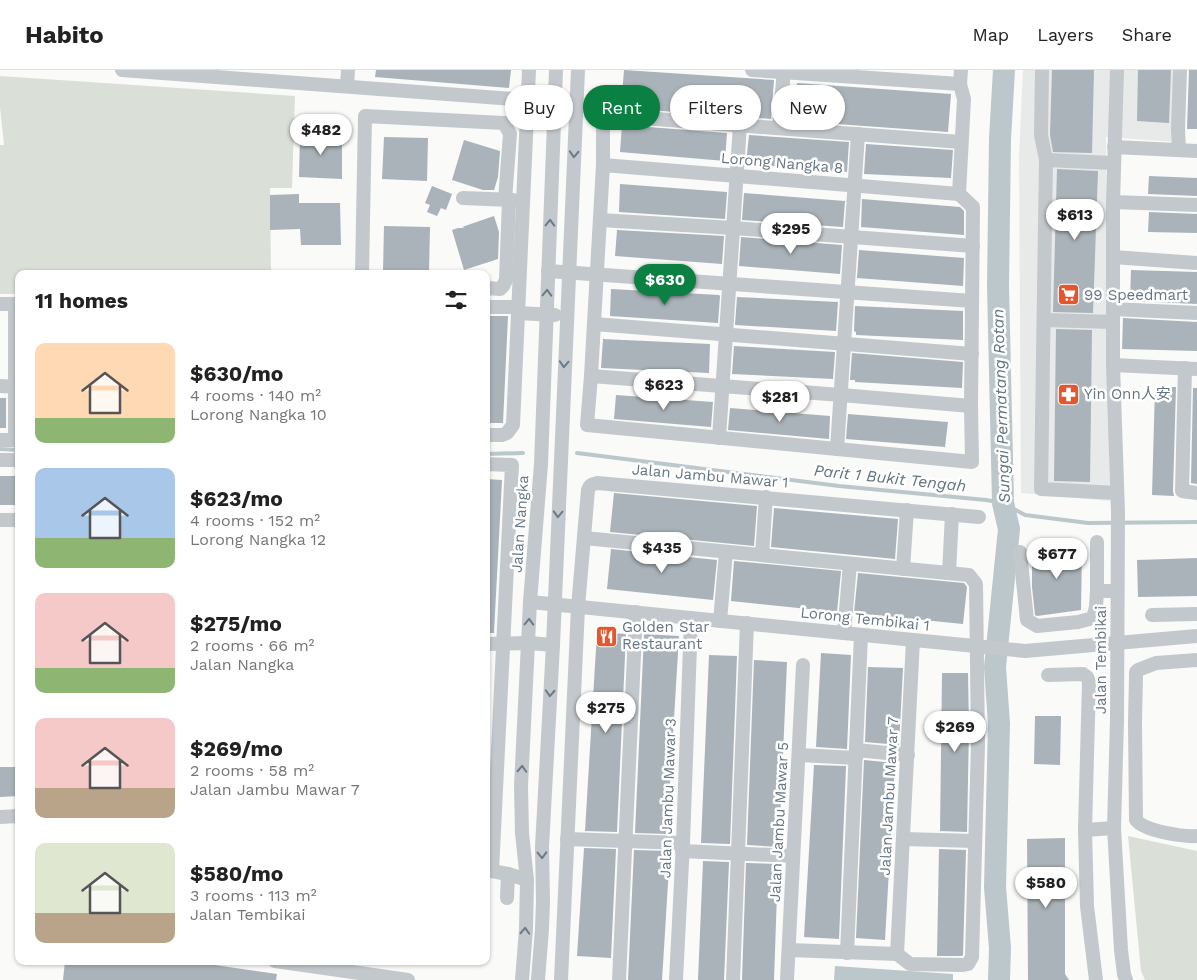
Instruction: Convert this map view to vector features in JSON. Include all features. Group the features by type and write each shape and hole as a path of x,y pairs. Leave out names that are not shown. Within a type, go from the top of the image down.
{"street":[{"path":"122,70 216,73 347,86 505,98"},
{"path":"347,86 348,70"},
{"path":"528,85 529,70"},
{"name":"Jalan Nangka","path":"555,85 556,70"},
{"path":"538,980 543,901 542,846 578,70"},
{"path":"752,70 960,84"},
{"path":"670,120 603,115 603,165 587,424 972,462 973,207 959,194 964,99 960,84 961,70"},
{"path":"1042,70 1041,135 1046,160 1041,489 1117,493"},
{"name":"Jalan Tembikai","path":"1117,70 1113,202 1113,365 1118,513 1114,828 1121,950 1126,980"},
{"path":"1178,150 1180,70"},
{"path":"782,85 783,71"},
{"path":"362,270 365,116 504,123 510,134 506,280 504,286 500,289 490,288"},
{"path":"490,435 507,433 513,425 527,130"},
{"name":"Jalan Nangka","path":"522,980 527,880 522,833 521,786 530,602 541,464 553,130"},
{"path":"719,438 740,130"},
{"path":"813,130 962,142"},
{"path":"837,449 858,134"},
{"path":"1114,147 1197,151"},
{"path":"1046,160 1114,163"},
{"name":"Lorong Nangka 8","path":"603,165 959,194"},
{"path":"462,198 523,201"},
{"path":"1113,202 1197,205"},
{"path":"600,220 973,246"},
{"path":"1113,257 1197,264"},
{"path":"548,271 972,301"},
{"path":"0,304 15,304"},
{"path":"490,307 567,315"},
{"path":"1044,320 1113,315 1197,313"},
{"path":"594,324 972,354"},
{"path":"1113,365 1191,369 1182,491 1197,493"},
{"path":"591,376 971,406"},
{"path":"0,386 15,386"},
{"path":"0,440 15,440"},
{"path":"0,460 15,460"},
{"name":"Jalan Nangka","path":"490,464 512,465 490,855"},
{"name":"Jalan Jambu Mawar 1","path":"561,980 578,606 588,490 592,484 766,497 979,517"},
{"path":"762,555 766,497"},
{"path":"903,569 907,510"},
{"path":"949,573 952,514"},
{"path":"0,520 15,520"},
{"path":"584,538 969,575 976,584 981,647 972,957 968,964 963,965 910,964 897,954 789,950"},
{"path":"1020,552 1026,620 1037,626 1078,622 1093,618 1096,607 1097,542"},
{"path":"720,621 726,552"},
{"path":"844,633 850,564"},
{"path":"1097,590 1117,591"},
{"name":"Lorong Tembikai 1","path":"530,602 1025,651 1197,636"},
{"path":"619,980 636,612"},
{"path":"1152,615 1197,614"},
{"name":"Jalan Jambu Mawar 3","path":"676,980 691,618"},
{"path":"733,980 747,624"},
{"path":"847,953 861,635"},
{"name":"Jalan Jambu Mawar 7","path":"897,954 914,640"},
{"path":"490,644 552,644"},
{"path":"1197,660 1156,662 1138,670 1136,672 1134,722 1136,820 1139,824 1148,828 1187,837 1197,836"},
{"name":"Jalan Jambu Mawar 5","path":"787,980 803,665"},
{"path":"1048,675 1083,674 1089,682 1085,830 1087,906 1096,980"},
{"path":"1116,720 1134,722"},
{"path":"799,755 908,755"},
{"path":"1115,794 1136,794"},
{"path":"0,817 15,816"},
{"path":"1085,830 1114,828"},
{"path":"567,839 626,841 739,853 794,856"},
{"path":"903,839 975,842"},
{"path":"490,871 527,880"},
{"path":"507,898 508,874"},
{"path":"298,965 373,978 408,980"}],"shaded area":[{"path":"1023,70 1178,70 1175,142 1106,137 1110,501 1021,493 1019,156"},
{"path":"0,76 295,96 292,188 270,188 271,270 15,270 15,294 0,294 0,145 4,145 0,107"},
{"path":"1128,836 1197,851 1197,980 1145,980 1141,971"},
{"path":"835,966 953,974 953,980 834,980"}],"building":[{"path":"376,70 511,70 509,85 505,85 505,88 375,77"},
{"path":"624,70 774,80 774,85 771,85 771,119 761,118 761,85 670,85 670,112 660,111 660,85 623,85"},
{"path":"1052,70 1094,70 1092,153 1053,152 1050,135"},
{"path":"1138,70 1171,70 1169,123 1137,121"},
{"path":"1189,70 1197,70 1197,129 1187,129"},
{"path":"797,83 825,85 797,85"},
{"path":"845,86 951,94 948,132 845,125"},
{"path":"660,128 727,133 725,161 620,152 622,130 660,130"},
{"path":"300,134 342,135 342,179 299,177"},
{"path":"749,135 849,142 847,172 746,164"},
{"path":"384,137 428,138 427,181 382,179"},
{"path":"464,140 500,151 498,177 494,190 483,190 452,180"},
{"path":"866,144 953,150 951,178 864,174"},
{"path":"1057,169 1098,171 1093,313 1053,312"},
{"path":"1149,176 1197,178 1197,196 1148,194"},
{"path":"620,184 727,192 725,219 619,212"},
{"path":"432,186 452,194 446,210 441,208 437,216 427,212 430,205 425,203"},
{"path":"744,193 845,201 843,227 742,220"},
{"path":"299,194 299,203 340,203 341,245 301,245 300,229 270,230 270,195"},
{"path":"862,199 960,207 964,211 964,235 861,227"},
{"path":"1149,212 1197,214 1197,233 1148,232"},
{"path":"494,216 499,232 498,259 464,270 452,230 465,228 462,227"},
{"path":"384,226 430,227 429,270 383,270"},
{"path":"617,230 724,236 722,264 615,256"},
{"path":"741,237 842,245 840,274 739,266"},
{"path":"859,250 964,258 963,286 857,278"},
{"path":"1131,270 1197,272 1197,304 1130,301"},
{"path":"611,289 719,295 718,323 610,316"},
{"path":"737,297 838,302 836,331 735,325"},
{"path":"855,306 963,311 963,340 856,335 854,331"},
{"path":"490,316 508,316 503,423 490,423"},
{"path":"1123,318 1197,322 1197,351 1122,349"},
{"path":"1056,329 1092,330 1090,482 1054,481"},
{"path":"603,339 710,344 709,373 601,368"},
{"path":"734,346 835,352 833,379 732,374"},
{"path":"852,353 963,362 962,388 855,382 855,380 850,380"},
{"path":"1155,387 1176,387 1174,496 1152,495"},
{"path":"1193,388 1197,388 1197,484 1191,483"},
{"path":"616,395 713,402 711,427 614,419"},
{"path":"0,398 6,398 6,428 0,428"},
{"path":"730,408 830,416 829,439 728,430"},
{"path":"848,414 948,422 945,447 846,439"},
{"path":"0,476 15,476 15,505 0,505"},
{"path":"490,479 502,480 494,633 490,633"},
{"path":"614,493 757,506 754,546 610,532"},
{"path":"774,508 898,519 895,559 771,547"},
{"path":"1032,547 1082,549 1081,610 1035,615 1032,587"},
{"path":"611,549 717,560 713,600 607,589"},
{"path":"1197,558 1197,596 1138,597 1137,560"},
{"path":"734,561 841,571 837,612 731,601"},
{"path":"858,573 964,583 967,587 963,624 854,613"},
{"path":"597,632 626,634 617,832 585,831"},
{"path":"645,634 679,636 667,834 635,833"},
{"path":"821,653 851,655 847,749 816,747"},
{"path":"709,655 737,656 730,844 701,843"},
{"path":"754,660 787,662 779,847 747,845"},
{"path":"868,667 903,668 899,745 865,742"},
{"path":"942,673 968,673 967,832 940,831"},
{"path":"1035,716 1061,716 1060,765 1034,764"},
{"path":"864,760 895,763 885,940 856,938"},
{"path":"814,765 846,766 839,939 804,937"},
{"path":"0,767 15,767 15,796 0,797"},
{"path":"1065,838 1065,974 1069,980 1028,980 1027,839"},
{"path":"584,848 616,849 611,958 577,956"},
{"path":"939,849 966,850 962,956 937,956"},
{"path":"634,850 670,851 662,980 628,980"},
{"path":"703,861 729,862 724,980 698,980"},
{"path":"746,863 778,864 774,980 742,980"},
{"path":"65,965 215,965 277,974 276,980 63,980"}],"waterway":[{"name":"Sungai Permatang Rotan","path":"999,980 1000,948 995,887 999,724 995,667 1009,529 1003,503 998,286 1000,139 1004,70"},
{"name":"Parit 1 Bukit Tengah","path":"0,449 15,450"},
{"name":"Parit 1 Bukit Tengah","path":"490,454 523,453"},
{"name":"Parit 1 Bukit Tengah","path":"577,453 839,486 986,500 1003,503 1025,515 1088,523 1197,522"}],"place":[{"name":"99 Speedmart","path":"1068,295"},
{"name":"Yin Onn人安","path":"1068,394"},
{"name":"Golden Star Restaurant","path":"606,636"}]}
